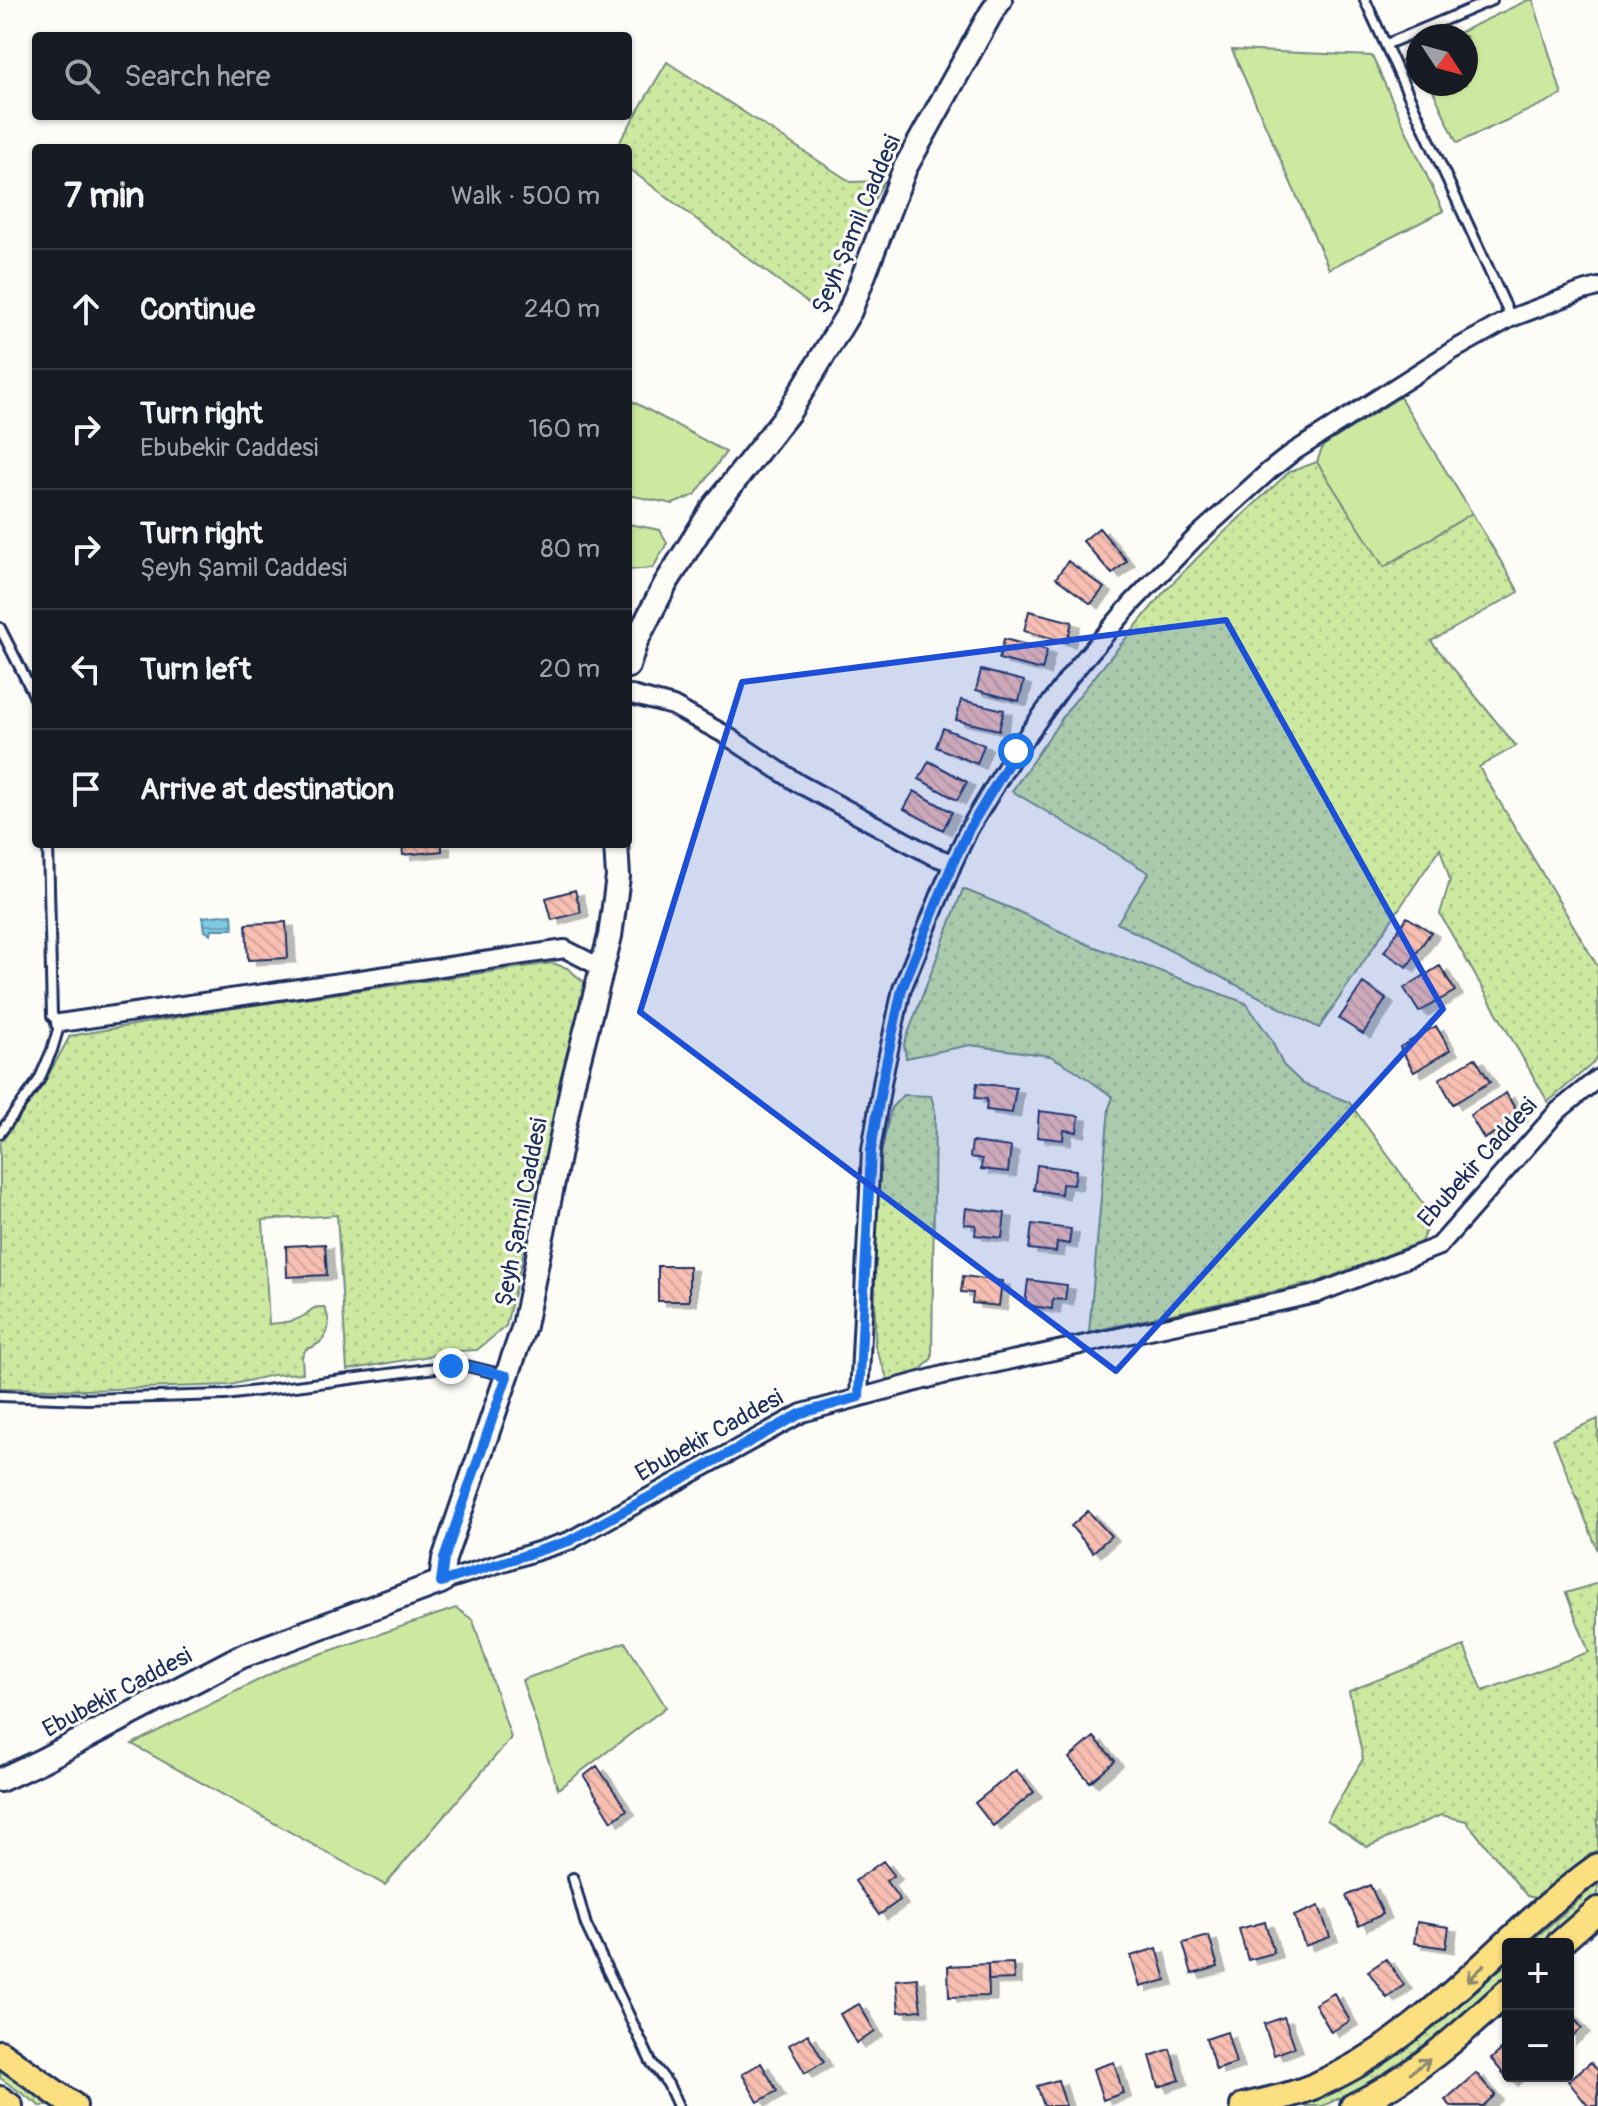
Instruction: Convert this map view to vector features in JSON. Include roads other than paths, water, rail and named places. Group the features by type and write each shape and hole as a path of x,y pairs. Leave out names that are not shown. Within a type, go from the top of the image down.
{"main road":[{"path":"1243,2106 1320,2084 1381,2050 1451,1996 1536,1917 1598,1866"},
{"path":"1566,1938 1598,1910"},
{"path":"1353,2106 1426,2063 1502,1997"},
{"path":"0,2053 74,2106"},
{"path":"0,2099 10,2106"}],"street":[{"name":"Şeyh Şamil Caddesi","path":"632,654 666,583 714,507 789,412 850,311 905,168 1000,0"},
{"path":"859,1397 871,1150 902,989 969,829 1016,751 1070,676 1133,602 1195,538 1269,471 1292,453 1452,351 1511,318 1598,287"},
{"path":"632,695 673,706 724,734 798,783 933,856 953,863"},
{"name":"Şeyh Şamil Caddesi","path":"441,1582 444,1559 524,1326 573,1082 610,936 618,877 616,848"},
{"path":"60,1023 565,949 602,968"},
{"name":"Ebubekir Caddesi","path":"0,1780 240,1657 441,1582 569,1541 802,1413 943,1375 1316,1294 1439,1246 1558,1111 1598,1078"}],"lane":[{"path":"1365,0 1511,318"},
{"path":"1387,44 1492,0"},
{"path":"0,628 32,691"},
{"path":"0,1133 39,1080 60,1023 52,1016 48,848"},
{"path":"0,1396 87,1399 225,1395 451,1366 467,1366 507,1376"},
{"path":"573,1878 586,1925 651,2062 668,2084 678,2106"}],"water":[{"path":"232,914 233,929 212,929 211,934 205,931 203,917"}]}
